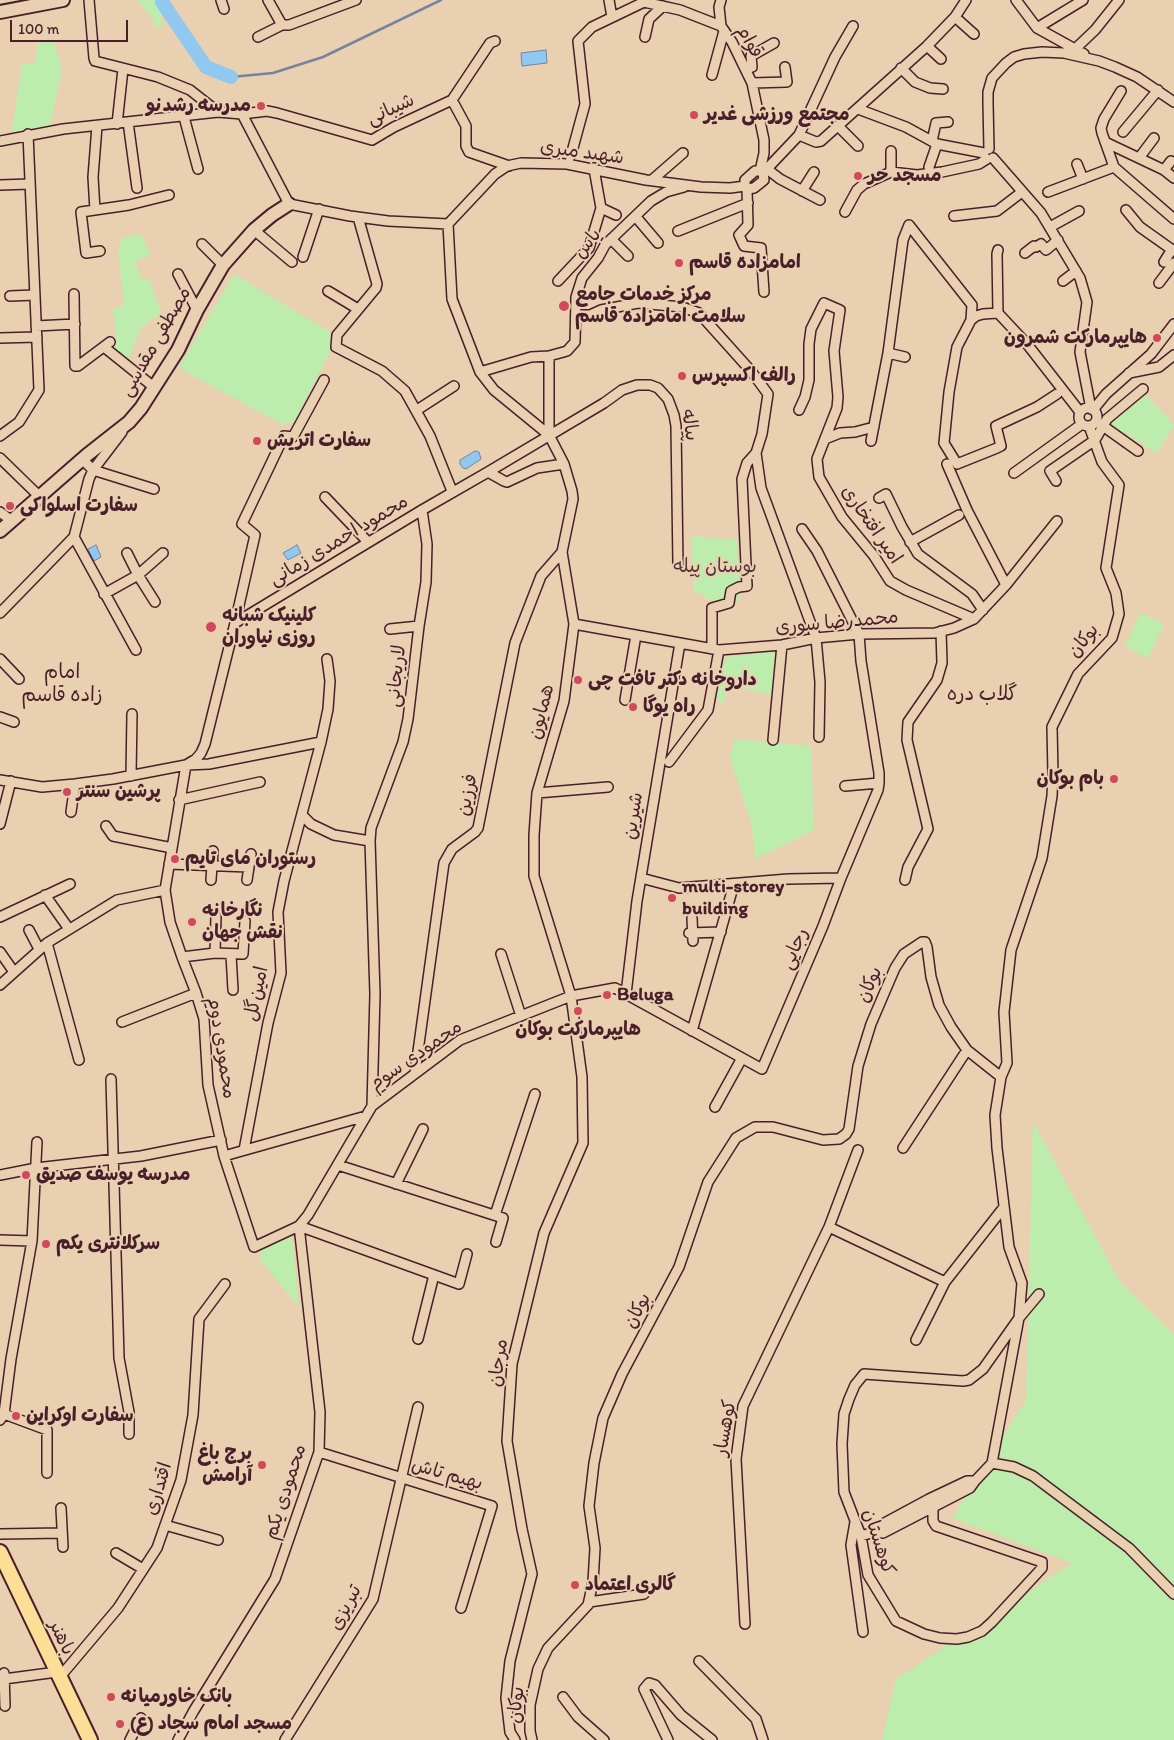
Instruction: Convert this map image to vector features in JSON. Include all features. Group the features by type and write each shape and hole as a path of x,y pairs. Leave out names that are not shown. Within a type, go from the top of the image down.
{"main road":[{"path":"0,12 63,0"},
{"name":"مصطفی مقدسی","path":"0,531 82,459 129,422 155,388 178,350 197,310 223,265 254,230 289,204"},
{"name":"باهنر","path":"0,1552 90,1740"}],"street":[{"path":"89,0 95,61 158,77 190,90 218,112"},
{"path":"268,0 282,25"},
{"path":"258,36 282,25 289,25 356,0"},
{"path":"608,0 612,17"},
{"path":"712,75 722,29 719,7 721,0"},
{"path":"798,135 818,142 838,126 927,46 955,17 966,0"},
{"path":"1016,0 1037,28 1092,59"},
{"path":"1037,28 1083,0"},
{"path":"1074,49 1094,30 1119,0"},
{"name":"قوام","path":"567,164 585,104 578,41 592,27 644,2 680,10 722,29 732,42 752,83 764,140 763,171"},
{"path":"645,37 649,20 663,6"},
{"path":"955,17 974,34"},
{"path":"763,171 798,135 834,57 853,26"},
{"path":"495,41 490,44 452,100 466,126 467,150 509,166"},
{"path":"746,69 752,67 751,56 774,43"},
{"path":"927,46 942,59"},
{"path":"845,212 857,190 864,184 887,174 903,178 979,164 988,155 988,92 992,78 1014,57 1042,52 1074,54 1092,59 1137,77 1174,102"},
{"path":"752,83 787,82 786,67"},
{"path":"901,68 915,82 930,88 943,89"},
{"path":"117,124 123,69"},
{"path":"1123,132 1158,90"},
{"path":"1121,91 1102,124 1102,134 1114,167 1174,219"},
{"name":"شیبانی","path":"242,114 267,111 277,113 371,140 452,100"},
{"path":"858,109 906,127 934,142 988,155 1041,213 1080,278 1087,302 1080,352 1092,409 1097,419 1094,424 1086,425 1014,473"},
{"path":"0,141 28,134 128,122 218,112 242,114 289,204 388,221 448,224 452,299 480,372 494,390 549,436"},
{"path":"184,117 198,169"},
{"path":"128,122 137,188"},
{"path":"929,167 936,123 948,122"},
{"path":"95,210 93,177 97,126"},
{"path":"838,126 858,146"},
{"path":"0,436 19,422 39,390 28,134"},
{"path":"1139,158 1154,138"},
{"path":"1105,142 1164,170 1174,178"},
{"path":"887,174 891,151"},
{"path":"652,180 683,152"},
{"path":"1164,170 1171,161"},
{"name":"شهید میری","path":"448,224 495,174 521,162 567,164 689,186 746,187"},
{"path":"1077,164 1083,179"},
{"path":"1048,192 1114,167"},
{"path":"558,281 589,248 601,208 594,169"},
{"path":"763,171 764,178 762,183 754,188 746,187 748,225 739,236 744,246 761,248 764,292"},
{"path":"763,171 820,200"},
{"path":"802,191 814,172"},
{"path":"0,185 30,184"},
{"name":"یاس","path":"480,372 531,357 549,356 567,351 574,342 576,297 582,278 598,258 605,244 654,198 666,192 689,186"},
{"path":"954,216 997,210 1022,192"},
{"path":"100,251 86,253 81,212 129,205 168,195"},
{"path":"678,231 748,203"},
{"path":"601,208 616,216"},
{"path":"303,257 319,209"},
{"path":"1126,210 1140,227 1173,250 1159,283"},
{"path":"1050,228 1079,211"},
{"path":"636,216 658,244"},
{"path":"358,217 377,284 376,288 337,335 336,347 382,371 406,390 444,467 452,492"},
{"path":"872,441 888,353 903,240 909,226 972,305 971,320 957,347 949,392 944,443 957,464 1001,446 996,426 1037,407 1057,394"},
{"path":"254,230 292,262"},
{"path":"611,239 628,256"},
{"path":"1025,253 1034,246 1036,247 1041,244 1046,250 1058,240"},
{"path":"202,244 223,265"},
{"path":"589,248 598,258"},
{"path":"998,250 998,313 1027,344 1080,412 1079,420 1086,425"},
{"path":"1063,281 1076,271"},
{"path":"178,274 197,310"},
{"path":"328,291 358,309"},
{"path":"74,294 76,324 75,366 78,366 107,345 155,388"},
{"path":"10,296 35,295"},
{"path":"576,315 590,315 614,307 638,303 682,307 698,313 752,371 768,394 762,434 756,453 747,463 742,479 747,586 730,591 729,603 712,608 716,650 708,710 668,762"},
{"name":"امیر افتخاری","path":"799,410 805,397 809,380 811,330 824,303 840,310 834,342 838,397 837,408 817,459 819,477 842,517 874,556 890,581 906,590 974,619"},
{"path":"971,320 983,314 998,313"},
{"path":"36,326 76,324"},
{"path":"1080,412 1085,409 1092,409 1151,354 1174,324"},
{"path":"0,338 37,337"},
{"path":"888,353 905,357"},
{"path":"1129,373 1159,367 1174,355"},
{"path":"549,356 549,436"},
{"path":"186,765 196,759 205,744 236,623 255,535 242,524 284,436 293,436 324,380"},
{"name":"پیاله","path":"549,436 622,390 636,385 650,385 663,392 671,406 676,426 678,565"},
{"path":"417,410 454,386"},
{"path":"1056,482 1050,471 1095,440 1107,418 1143,389"},
{"path":"0,613 74,537 84,492 93,470 129,422"},
{"name":"بوکان","path":"532,1740 530,1705 538,1669 548,1648 589,1602 593,1582 595,1548 589,1506 594,1463 603,1418 622,1374 679,1267 708,1182 736,1138 755,1127 773,1128 823,1140 838,1139 846,1134 849,1129 858,1066 871,1024 895,968 904,954 922,942 925,942 927,947 931,977 938,1005 967,1050 1001,1077 1007,1063 1004,1012 1011,950 1042,858 1052,796 1052,727 1078,674 1112,638 1119,614 1116,593 1106,568 1119,485 1102,462 1095,440 1086,425"},
{"path":"1103,426 1138,451"},
{"path":"825,439 840,433 855,432 874,427"},
{"name":"همایون","path":"549,436 564,464 572,491 573,499 562,552 574,624 564,702 537,793 534,876 571,996"},
{"name":"محمود احمدی زمانی","path":"236,623 368,542 549,436"},
{"path":"756,453 761,488 816,638 820,682 819,737"},
{"path":"0,458 40,497"},
{"path":"82,459 93,470 154,489"},
{"path":"488,472 508,482 537,468 564,464"},
{"path":"947,464 967,510 1006,585"},
{"path":"879,498 886,494 918,554 972,594 983,610"},
{"path":"325,497 368,542"},
{"name":"لاریجانی","path":"372,1106 375,994 371,828 403,742 407,726 426,582 427,544 422,510"},
{"path":"0,512 12,521"},
{"path":"910,542 959,516"},
{"name":"محمدرضا سوری","path":"574,624 716,650 782,645 816,638 859,634 935,633 974,619 1006,585 1057,520"},
{"path":"802,529 817,551 859,634"},
{"path":"74,537 136,650"},
{"name":"فرزین","path":"415,1073 444,863 452,849 478,828 515,643 541,576 562,552"},
{"path":"127,553 138,576 155,602"},
{"path":"104,594 138,576 163,553"},
{"path":"390,629 419,626"},
{"path":"905,880 908,867 928,829 907,740 908,722 937,680 942,664 941,631"},
{"name":"رجایی","path":"571,996 615,988 762,1069 878,790 879,773 861,661 859,634"},
{"path":"625,700 636,635"},
{"name":"شیرین","path":"626,994 652,798 680,643"},
{"path":"773,740 782,645"},
{"name":"امین‌گل","path":"244,1150 268,1023 281,973 278,912 284,881 328,709 330,682 327,659"},
{"path":"0,660 19,679"},
{"path":"131,776 132,714"},
{"path":"0,716 14,722"},
{"path":"0,780 42,786 75,784 131,776 186,765 209,764 321,742"},
{"name":"محمودی دوم","path":"186,765 165,890 170,922 204,1019 208,1085 224,1156 254,1247"},
{"path":"0,824 11,782"},
{"path":"179,800 260,782"},
{"path":"845,786 879,783"},
{"path":"71,812 75,784"},
{"path":"537,793 608,787"},
{"path":"302,816 312,824 334,835 370,841"},
{"path":"106,826 113,836 172,848"},
{"path":"211,880 213,851"},
{"path":"247,880 251,854"},
{"path":"169,864 249,867"},
{"path":"641,878 679,888 788,879 841,878"},
{"path":"0,914 70,884"},
{"path":"692,1031 734,884"},
{"path":"0,985 47,943 117,900 165,890"},
{"path":"46,895 69,929"},
{"path":"215,953 216,916"},
{"path":"692,918 692,936 721,932"},
{"path":"182,957 215,953 242,954 244,952 245,921"},
{"path":"29,930 39,949"},
{"path":"47,943 79,1060"},
{"path":"0,952 14,972"},
{"path":"501,954 521,1016"},
{"path":"231,955 233,990"},
{"path":"122,1022 196,993"},
{"name":"محمودی سوم","path":"254,1247 299,1226 308,1215 372,1106 460,1040 571,996"},
{"name":"مرجان","path":"515,1740 510,1732 506,1698 510,1661 532,1574 522,1529 507,1440 512,1374 519,1336 544,1233 583,1143 582,1077 571,996"},
{"path":"903,1148 967,1050"},
{"path":"715,1107 742,1058"},
{"name":"کوهستان","path":"992,1463 1019,1318 1022,1283 1009,1247 996,1148 995,1115 1001,1077"},
{"path":"112,1079 119,1358 129,1412 129,1434"},
{"path":"495,1216 535,1094"},
{"path":"224,1156 366,1116"},
{"path":"396,1184 423,1129"},
{"path":"0,1175 36,1168 141,1156 221,1140"},
{"path":"37,1142 32,1241 2,1417 46,1430 47,1473"},
{"name":"کوهسار","path":"745,1624 736,1459 743,1406 829,1227 858,1150"},
{"path":"338,1165 504,1219 496,1242"},
{"path":"916,1340 945,1282 1004,1207"},
{"path":"299,1226 458,1284 467,1254"},
{"name":"محمودی یکم","path":"178,1740 193,1712 275,1579 319,1452 320,1412 299,1226"},
{"path":"829,1227 945,1282"},
{"path":"0,1240 32,1241"},
{"path":"418,1338 434,1275"},
{"name":"اقتداری","path":"58,1675 118,1608 157,1548 181,1480 193,1415 200,1319 224,1284"},
{"name":"کوهستان","path":"933,1507 933,1521 936,1526 1042,1562 1042,1568 992,1622 982,1631 968,1637 957,1639 940,1638 924,1634 896,1621 868,1575 861,1536 844,1492 842,1444 846,1407 855,1385 864,1374 969,1380 983,1370 1038,1294"},
{"name":"تبریزی","path":"286,1740 373,1599 418,1406"},
{"name":"بهیم تاش","path":"319,1452 492,1506 461,1608"},
{"path":"861,1536 874,1532 883,1533 970,1488 975,1480 992,1463 1014,1467 1033,1476 1129,1548 1174,1594"},
{"path":"874,1532 879,1526 929,1499 966,1481 975,1480"},
{"path":"61,1508 63,1547"},
{"path":"856,1522 850,1545 863,1632"},
{"path":"165,1526 218,1540"},
{"path":"0,1534 62,1533"},
{"path":"116,1553 143,1569"},
{"path":"589,1602 644,1594"},
{"path":"699,1661 756,1719 763,1740"},
{"path":"5,1706 4,1676 58,1675"},
{"path":"668,1740 644,1689 648,1683 654,1685 681,1715 712,1740"},
{"path":"563,1697 578,1717 604,1740"},
{"path":"130,1740 142,1718"}],"green space":[{"path":"138,0 158,0 167,14 160,17 164,27 155,28 154,21"},
{"path":"53,39 62,70 50,126 12,133 22,63 35,64 37,44"},
{"path":"141,234 151,255 135,261 141,279 149,279 161,313 141,327 128,360 110,347 116,336 113,309 124,306 118,249 124,237"},
{"path":"234,274 330,332 331,350 294,422 282,424 179,367"},
{"path":"1146,395 1174,425 1157,453 1110,424"},
{"name":"بوستان پیله","path":"691,536 737,540 740,601 732,600 728,602 706,599 705,595 694,592"},
{"path":"1140,613 1164,624 1148,658 1125,647"},
{"path":"775,651 771,695 731,685 723,704 716,697 726,657"},
{"path":"735,739 811,746 814,830 755,859 752,826 730,758"},
{"path":"1033,1122 1120,1282 1174,1335 1174,1740 882,1740 896,1679 1072,1563 952,1518 1026,1400"},
{"path":"292,1237 299,1307 259,1258 262,1248"}],"water":[{"path":"546,50 547,63 522,66 521,53"},
{"path":"475,451 479,452 481,459 466,469 463,468 460,460"},
{"path":"96,545 101,557 94,561 88,549"},
{"path":"297,545 301,553 288,560 283,553"}],"waterway":[{"path":"231,77 273,73 323,57 441,0"},
{"path":"162,2 206,67 231,77"}],"place":[{"name":"مدرسه رشدنو","path":"261,106"},
{"name":"مجتمع ورزشی غدیر","path":"694,115"},
{"name":"مسجد حر","path":"858,176"},
{"name":"امامزاده قاسم","path":"679,263"},
{"name":"مرکز خدمات جامع سلامت امامزاده قاسم","path":"564,306"},
{"name":"هایپرمارکت شمرون","path":"1157,338"},
{"name":"رالف اکسپرس","path":"682,376"},
{"name":"سفارت اتریش","path":"257,441"},
{"name":"سفارت اسلواکی","path":"10,506"},
{"name":"کلینیک شبانه روزی نیاوران","path":"211,627"},
{"name":"داروخانه دکتر تافت چی","path":"578,680"},
{"name":"راه یوگا","path":"633,707"},
{"name":"بام بوکان","path":"1114,779"},
{"name":"پرشین سنتر","path":"67,792"},
{"name":"رستوران مای تایم","path":"175,859"},
{"name":"multi-storey building","path":"672,898"},
{"name":"نگارخانه نقش جهان","path":"192,922"},
{"name":"Beluga","path":"607,995"},
{"name":"هایپرمارکت بوکان","path":"578,1011"},
{"name":"مدرسه یوسف صدیق","path":"26,1175"},
{"name":"سرکلانتری یکم","path":"46,1244"},
{"name":"سفارت اوکراین","path":"16,1416"},
{"name":"برج باغ آرامش","path":"262,1465"},
{"name":"گالری اعتماد","path":"575,1585"},
{"name":"بانک خاورمیانه","path":"111,1697"},
{"name":"مسجد امام سجاد (ع)","path":"120,1724"}],"district":[{"name":"امام زاده قاسم","path":"62,684"},
{"name":"گلاب دره","path":"982,695"}]}
